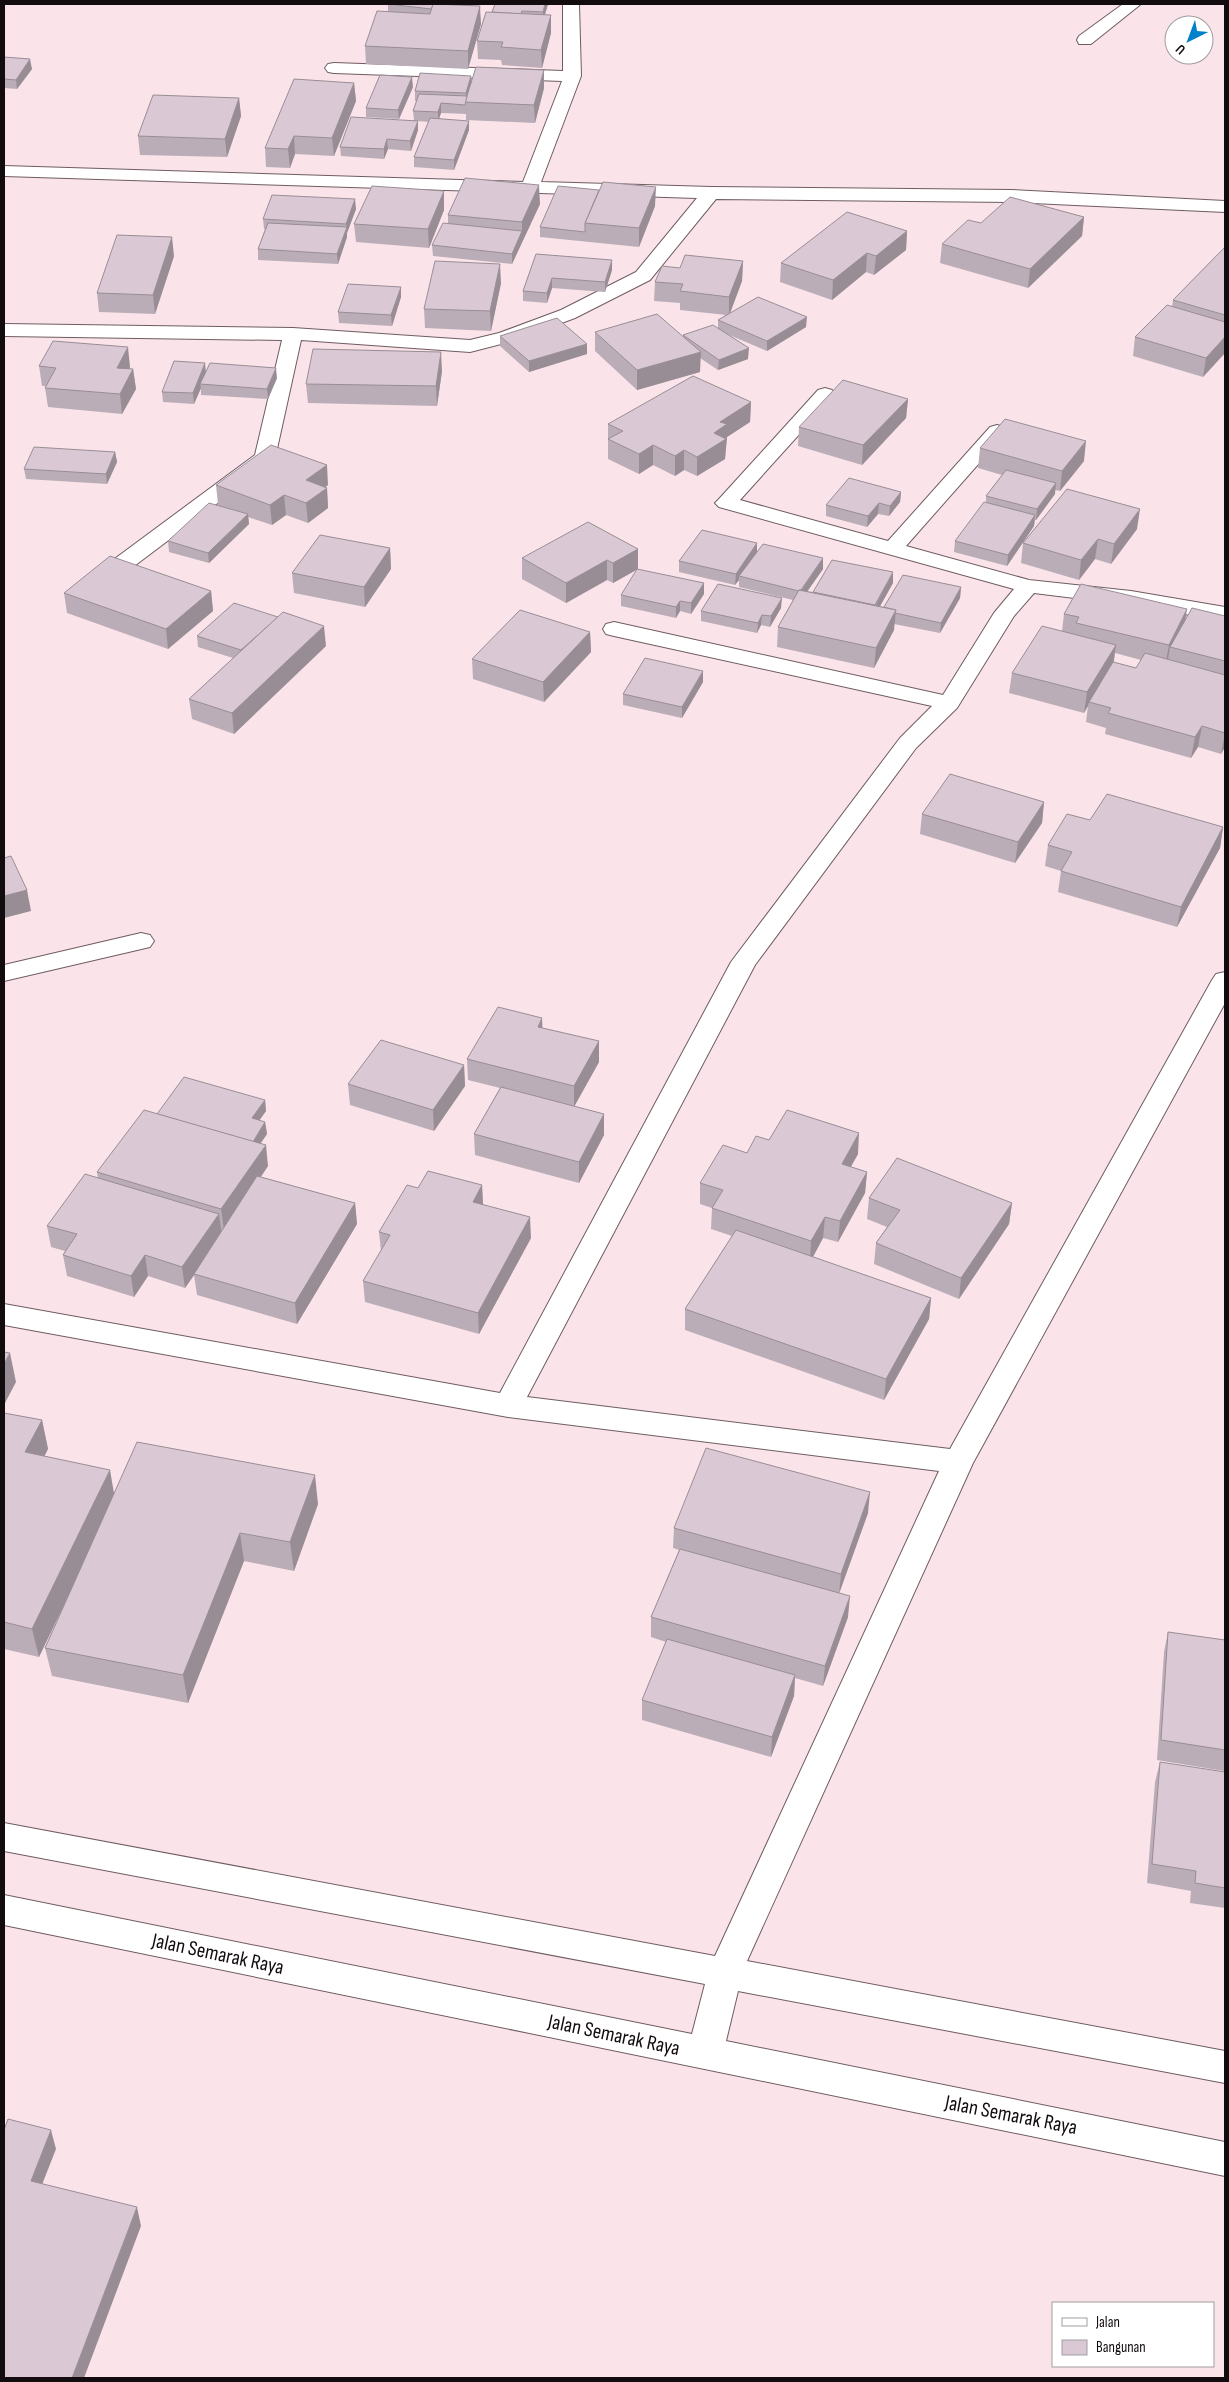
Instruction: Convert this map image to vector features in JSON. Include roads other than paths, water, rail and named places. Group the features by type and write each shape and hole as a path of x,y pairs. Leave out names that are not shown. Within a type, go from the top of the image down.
{"street":[{"path":"530,187 572,76 571,4"},
{"path":"1085,40 1133,4"},
{"path":"334,68 572,76"},
{"path":"4,171 711,193 1012,196 1225,207"},
{"path":"4,330 293,334 470,346 506,337 568,314 643,276 711,193"},
{"path":"113,571 265,458 293,334"},
{"path":"825,394 726,503 1028,586 1131,598 1225,614"},
{"path":"892,548 997,431"},
{"path":"508,1406 744,962 908,743 949,703 1005,613 1028,586"},
{"path":"614,629 949,703"},
{"path":"4,973 141,941"},
{"path":"705,2054 725,1972 958,1462 1225,980"},
{"path":"4,1314 508,1406 958,1462"},
{"path":"4,1837 1225,2067"},
{"name":"Jalan Semarak Raya","path":"4,1910 1225,2159"}]}
